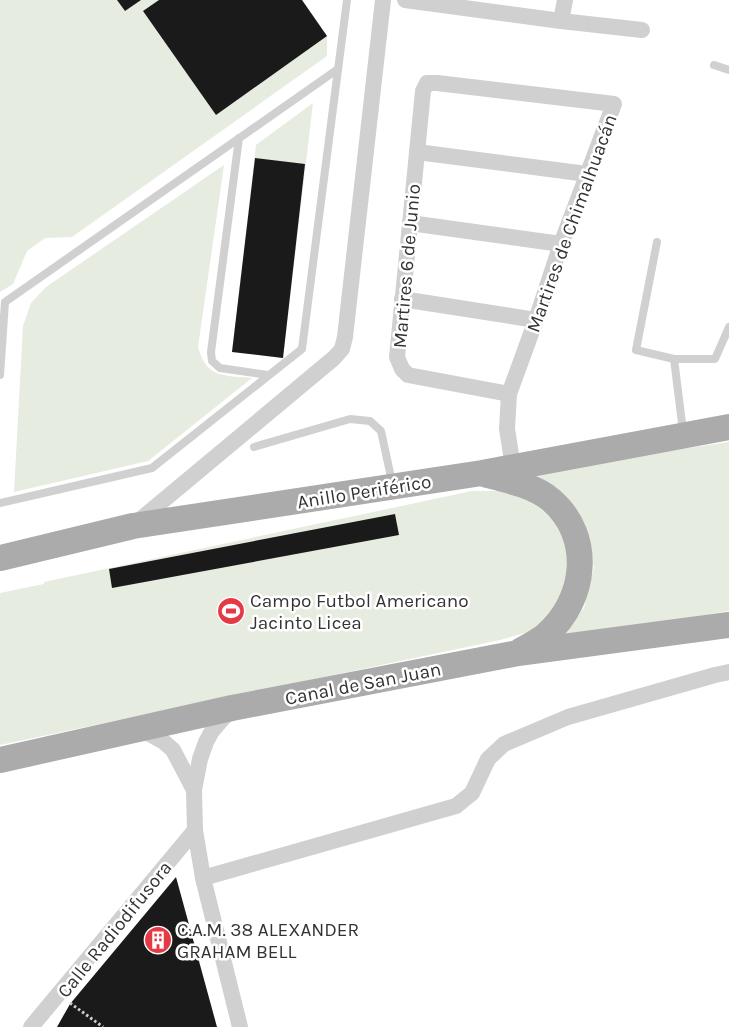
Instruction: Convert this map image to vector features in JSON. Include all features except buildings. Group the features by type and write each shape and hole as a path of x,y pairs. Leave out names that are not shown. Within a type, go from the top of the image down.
{"main road":[{"name":"Anillo Periférico","path":"0,558 133,526 513,468 683,434 729,427"},
{"path":"482,473 519,483 550,499 571,522 580,550 576,592 567,610 546,634 518,653"},
{"name":"Canal de San Juan","path":"0,760 232,708 518,653 729,625"}],"street":[{"path":"133,526 334,358 342,349 345,337 383,0"},
{"path":"405,0 642,30"},
{"path":"561,21 565,0"},
{"name":"Martires de Chimalhuacán","path":"427,83 436,82 614,104 561,244 509,394 507,429 513,468"},
{"name":"Martires 6 de Junio","path":"427,83 424,91 417,152 397,357 402,369 408,375 509,394"},
{"path":"417,152 587,174"},
{"path":"410,223 561,244"},
{"path":"402,299 536,320"},
{"path":"202,878 456,806 472,793 488,758 504,744 568,717 729,672"},
{"path":"232,708 212,731 200,759 194,790 195,830 202,878 240,1027"},
{"path":"139,728 164,742 173,750 194,790"},
{"name":"Calle Radiodifusora","path":"31,1027 59,996 195,830"}],"lane":[{"path":"0,503 152,468 302,349 347,0"},
{"path":"714,65 729,70"},
{"path":"0,375 1,330 5,302 338,69"},
{"path":"239,138 211,352 212,361 220,368 268,375"},
{"path":"657,242 636,350 674,358 715,359 729,327"},
{"path":"674,358 683,434"},
{"path":"254,447 350,419 370,421 381,431 393,487"}],"path":[{"path":"59,996 103,1027"}],"shaded area":[{"path":"0,0 302,0 327,36 327,56 72,237 45,238 27,251 13,284 0,292"},
{"path":"313,103 283,358 232,352 256,145"},
{"path":"224,165 198,347 206,365 211,370 225,375 252,378 148,461 14,492 23,326 31,303 46,287"},
{"path":"729,442 729,611 559,639 584,608 594,567 585,524 562,497 533,471"},
{"name":"Campo Futbol Americano Jacinto Licea","path":"472,491 505,491 532,501 554,521 569,551 566,583 555,611 532,631 500,640 0,745 0,593"}],"place":[{"name":"Campo Futbol Americano Jacinto Licea","path":"231,611"},
{"name":"C.A.M. 38 ALEXANDER GRAHAM BELL","path":"158,940"}]}
